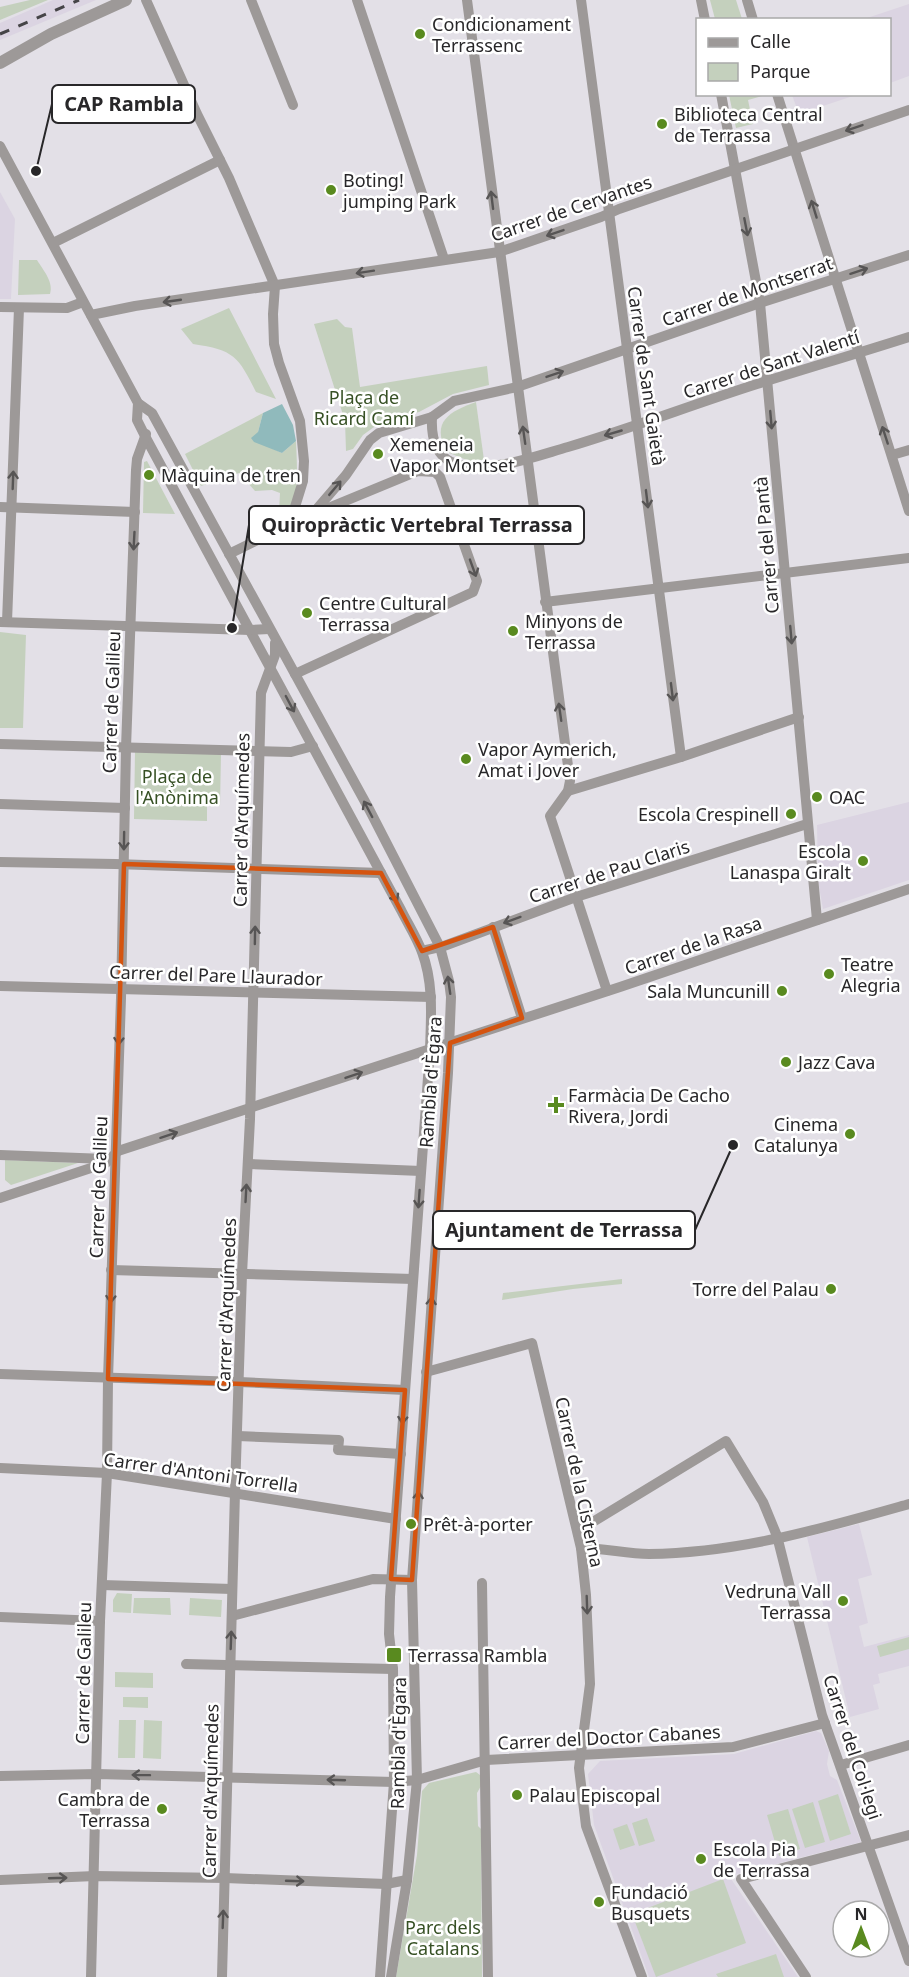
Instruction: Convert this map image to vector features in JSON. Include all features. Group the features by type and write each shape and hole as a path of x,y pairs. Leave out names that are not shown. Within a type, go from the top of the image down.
{"street":[{"path":"0,63 51,34 126,0"},
{"path":"146,0 275,286 274,345 283,377 300,421 304,461 303,481 290,523"},
{"path":"251,0 293,105"},
{"path":"357,0 444,259"},
{"path":"467,0 570,781 568,791 550,816 607,991"},
{"name":"Carrer de Sant Gaietà","path":"581,0 681,757"},
{"path":"701,0 705,18"},
{"path":"747,0 752,18"},
{"name":"Carrer del Pantà","path":"720,96 760,303 817,920"},
{"path":"778,96 909,511"},
{"name":"Carrer de Cervantes","path":"91,315 135,306 499,252 909,110"},
{"name":"Rambla d'Ègara","path":"0,146 138,403 152,414 369,809 440,947 449,981 450,1043 412,1580 417,1780 407,1880 391,1977"},
{"path":"53,243 220,160"},
{"name":"Carrer de Montserrat","path":"290,523 316,510 346,475 374,436 432,417 454,401 517,387 760,303 909,255"},
{"path":"0,307 67,308 83,302"},
{"path":"19,308 12,508 4,622 130,628 250,630 272,633"},
{"name":"Carrer de Sant Valentí","path":"432,417 434,444 443,456 454,464 471,467 489,466 528,459 637,426 768,381 909,337"},
{"name":"Carrer de Galileu","path":"92,1977 100,1621 107,1473 130,628 137,459 146,438 146,423 138,403"},
{"path":"146,438 156,445 170,446"},
{"name":"Rambla d'Ègara","path":"146,438 381,873 422,951 428,974 431,998 429,1050 391,1579 389,1634 393,1669 394,1782 380,1977"},
{"path":"891,455 909,450"},
{"path":"229,554 290,523 418,471 435,472 440,477 477,580 476,588 473,592 295,674"},
{"path":"0,507 135,512"},
{"path":"545,602 909,558"},
{"name":"Carrer d'Arquímedes","path":"222,1977 242,1274 254,992 261,693 275,655 272,633"},
{"path":"568,791 681,757 799,717"},
{"path":"0,744 291,752 313,746"},
{"path":"0,804 125,808"},
{"name":"Carrer de Pau Claris","path":"422,951 440,947 576,897 807,825"},
{"path":"0,862 381,873"},
{"name":"Carrer de la Rasa","path":"450,1043 909,889"},
{"path":"493,927 522,1018"},
{"name":"Carrer del Pare Llaurador","path":"0,986 431,998"},
{"path":"0,1198 106,1162 118,1151 450,1043"},
{"path":"0,1155 106,1159 115,1155"},
{"path":"248,1164 421,1171"},
{"path":"111,1270 413,1279"},
{"name":"Carrer de la Cisterna","path":"426,1372 532,1343 581,1548 586,1595 590,1684 579,1768 586,1826 642,1977"},
{"path":"0,1374 405,1390"},
{"path":"238,1436 339,1440 338,1450 401,1454"},
{"name":"Carrer del Col·legi","path":"578,1531 726,1441 763,1502 778,1539 825,1723 909,1961"},
{"name":"Carrer d'Antoni Torrella","path":"0,1468 107,1473 396,1519"},
{"path":"581,1548 649,1554 734,1547 778,1539 909,1504"},
{"path":"232,1616 373,1579 412,1580"},
{"path":"482,1583 488,1977"},
{"path":"102,1585 232,1589"},
{"path":"0,1617 100,1621"},
{"path":"186,1664 393,1669"},
{"name":"Carrer del Doctor Cabanes","path":"0,1776 97,1774 394,1782 417,1780 486,1760 602,1756 733,1747 825,1723"},
{"path":"841,1767 909,1745"},
{"path":"806,1977 741,1879 909,1835"},
{"path":"0,1880 95,1876 386,1884 407,1880"}],"highlighted area":[{"path":"124,864 381,873 422,951 493,927 522,1018 450,1043 412,1580 391,1579 405,1390 108,1379"}],"shaded area":[{"path":"53,0 96,0 0,40 0,23"},
{"path":"909,4 909,76 891,83 891,18 867,18"},
{"path":"793,96 853,96 799,114"},
{"path":"0,192 15,219 11,299 0,299"},
{"name":"Escola Lanaspa Giralt","path":"909,802 909,880 823,909 818,881 817,825"},
{"name":"Vedruna Vall Terrassa","path":"859,1524 872,1575 858,1579 868,1623 859,1626 864,1647 909,1635 909,1666 878,1674 880,1683 873,1685 879,1709 850,1717 807,1537"},
{"name":"Escola Pia de Terrassa","path":"816,1731 821,1733 829,1751 827,1764 830,1776 837,1780 861,1842 729,1876 798,1977 649,1977 594,1825 588,1774 600,1761 734,1754"}],"green space":[{"path":"30,0 48,0 0,20 0,7"},
{"path":"710,0 736,0 742,18 715,18"},
{"path":"729,96 762,96 748,100 753,124 736,128"},
{"path":"19,260 37,260 51,285 50,294 18,295"},
{"path":"229,308 276,399 256,392 244,370 233,357 218,349 193,344 181,329"},
{"name":"Plaça de Ricard Camí","path":"337,319 345,327 352,328 360,387 487,366 489,385 453,394 419,412 381,422 363,435 353,449 346,451 345,421 314,324"},
{"path":"476,402 484,460 469,461 447,452 441,433 445,419 458,409"},
{"path":"263,413 258,432 269,447 282,453 296,441 296,486 291,512 279,513 280,493 272,490 255,491 239,473 201,486 185,454"},
{"path":"147,461 175,514 143,513 144,462"},
{"path":"0,632 26,635 23,728 0,728"},
{"name":"Plaça de l'Anònima","path":"135,752 221,754 220,806 207,806 207,821 134,819"},
{"path":"5,1160 78,1163 11,1185 5,1180"},
{"path":"622,1279 622,1284 502,1300 503,1293"},
{"path":"117,1593 132,1594 131,1613 113,1612 113,1600"},
{"path":"134,1598 170,1598 171,1615 133,1613"},
{"path":"190,1598 222,1600 221,1617 189,1615"},
{"path":"909,1637 909,1649 880,1657 877,1646"},
{"path":"115,1672 153,1673 153,1688 115,1687"},
{"path":"123,1697 148,1697 148,1708 123,1707"},
{"path":"119,1720 136,1720 135,1758 118,1758"},
{"path":"144,1720 162,1721 161,1759 143,1758"},
{"name":"Parc dels Catalans","path":"476,1772 480,1775 481,1786 477,1793 478,1826 481,1829 482,1977 396,1977 417,1855 422,1791 429,1783"},
{"path":"838,1794 851,1834 830,1841 818,1801"},
{"path":"813,1802 825,1842 805,1848 792,1809"},
{"path":"788,1809 800,1849 779,1856 767,1815"},
{"path":"647,1818 655,1841 639,1846 632,1823"},
{"path":"627,1824 635,1845 620,1850 613,1829"},
{"path":"723,1879 746,1943 656,1977 632,1914"},
{"path":"776,1954 784,1977 718,1977 716,1974"}],"water":[{"path":"282,404 293,425 296,441 282,453 254,442 251,438 258,432 263,413"}],"railway":[{"path":"0,34 79,0"}],"place":[{"name":"Condicionament Terrassenc","path":"420,34"},
{"name":"Biblioteca Central de Terrassa","path":"662,124"},
{"name":"CAP Rambla","path":"36,171"},
{"name":"Boting! jumping Park","path":"331,190"},
{"name":"Xemeneia Vapor Montset","path":"378,454"},
{"name":"Màquina de tren","path":"149,475"},
{"name":"Centre Cultural Terrassa","path":"307,613"},
{"name":"Quiropràctic Vertebral Terrassa","path":"232,628"},
{"name":"Minyons de Terrassa","path":"513,631"},
{"name":"Vapor Aymerich, Amat i Jover","path":"466,759"},
{"name":"OAC","path":"817,797"},
{"name":"Escola Crespinell","path":"791,814"},
{"name":"Escola Lanaspa Giralt","path":"863,861"},
{"name":"Teatre Alegria","path":"829,974"},
{"name":"Sala Muncunill","path":"782,991"},
{"name":"Jazz Cava","path":"786,1062"},
{"name":"Farmàcia De Cacho Rivera, Jordi","path":"556,1105"},
{"name":"Cinema Catalunya","path":"850,1134"},
{"name":"Ajuntament de Terrassa","path":"733,1145"},
{"name":"Torre del Palau","path":"831,1289"},
{"name":"Prêt-à-porter","path":"411,1524"},
{"name":"Vedruna Vall Terrassa","path":"843,1601"},
{"name":"Terrassa Rambla","path":"394,1655"},
{"name":"Palau Episcopal","path":"517,1795"},
{"name":"Cambra de Terrassa","path":"162,1809"},
{"name":"Escola Pia de Terrassa","path":"701,1859"},
{"name":"Fundació Busquets","path":"599,1902"}]}
